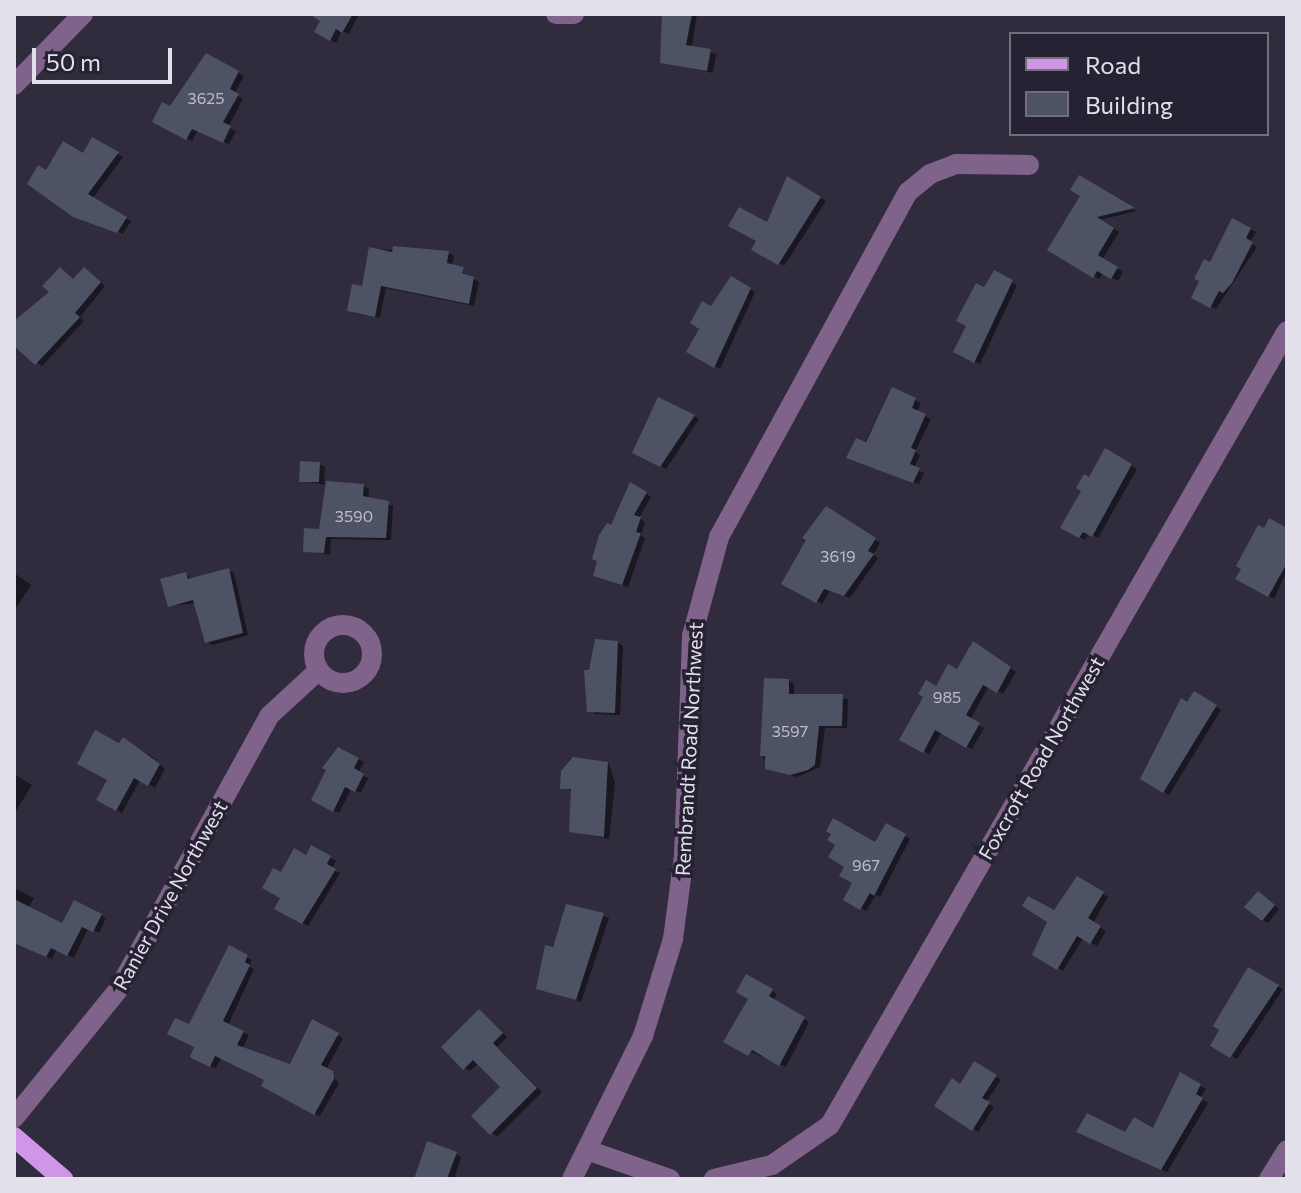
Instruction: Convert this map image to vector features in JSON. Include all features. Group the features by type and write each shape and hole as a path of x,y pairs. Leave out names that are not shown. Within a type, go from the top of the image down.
{"main road":[{"path":"14,1137 63,1179"}],"street":[{"path":"14,85 83,14"},
{"path":"556,14 574,14"},
{"name":"Rembrandt Road Northwest","path":"572,1179 643,1036 673,939 684,856 692,636 719,537 908,192 930,174 956,164 1029,165"},
{"name":"Foxcroft Road Northwest","path":"714,1179 768,1172 830,1125 1287,331"},
{"name":"Ranier Drive Northwest","path":"14,1118 118,990 269,716 319,670"},
{"path":"587,1150 670,1179"},
{"path":"1269,1179 1287,1150"}],"building":[{"path":"309,14 353,14 342,33 336,29 330,41 314,32 320,21"},
{"path":"662,14 692,14 686,45 711,49 707,71 660,63"},
{"path":"206,53 239,71 230,89 239,94 223,122 231,126 223,143 192,129 186,140 152,122 162,102 170,106"},
{"path":"92,137 119,152 88,194 127,217 117,233 73,217 27,184 38,165 46,170 63,141 83,153"},
{"path":"1079,175 1135,208 1097,217 1114,228 1098,255 1118,267 1111,279 1097,271 1093,278 1047,250 1080,196 1070,190"},
{"path":"787,176 821,197 778,265 751,250 756,241 728,226 739,207 767,222"},
{"path":"1232,218 1251,228 1246,238 1253,242 1232,283 1223,293 1219,291 1210,308 1191,298 1199,281 1194,279 1204,259 1210,262"},
{"path":"393,246 449,251 447,263 464,267 462,273 474,277 469,304 381,286 375,317 347,311 352,284 362,286 369,247 392,252"},
{"path":"60,267 73,279 84,267 101,282 75,313 80,317 35,365 14,346 14,321 49,292 42,286"},
{"path":"994,270 1013,280 974,363 953,352 966,326 956,321 976,283 984,287"},
{"path":"731,276 751,288 714,368 686,352 699,329 690,323 702,301 711,306"},
{"path":"892,387 916,398 912,408 926,414 911,448 916,450 910,464 920,468 913,483 846,458 856,438 866,442"},
{"path":"658,397 695,415 660,467 632,453"},
{"path":"1105,448 1132,464 1092,537 1083,532 1079,538 1060,528 1081,491 1076,488 1084,474 1089,477"},
{"path":"300,461 320,462 319,482 299,482"},
{"path":"326,481 364,484 363,496 389,501 386,538 326,537 324,553 303,552 304,528 319,529"},
{"path":"630,482 647,492 634,515 641,517 636,532 641,533 622,585 593,576 597,561 592,559 599,535 607,523 611,525"},
{"path":"826,506 876,538 868,551 874,554 844,596 824,589 816,603 781,584 806,540 802,538"},
{"path":"1269,518 1287,528 1287,563 1268,597 1235,579 1241,569 1236,566 1258,525 1264,528"},
{"path":"229,568 243,633 205,643 193,600 168,607 160,579 186,572 188,579"},
{"path":"595,639 618,641 615,713 587,712 584,670 589,670"},
{"path":"973,641 1011,667 997,693 983,685 966,715 980,723 966,748 935,730 923,753 899,740 923,697 918,694 926,680 936,686 948,664 957,669"},
{"path":"764,678 789,679 789,694 843,694 842,726 819,726 815,765 808,770 790,775 765,769 765,756 760,756"},
{"path":"1194,691 1217,705 1163,793 1140,779 1181,698 1187,702"},
{"path":"95,730 119,743 123,737 160,764 148,786 134,778 116,811 96,800 107,780 77,764"},
{"path":"338,747 359,758 354,768 364,774 355,792 345,787 333,812 311,800 326,770 322,768"},
{"path":"573,757 608,762 604,837 569,832 571,789 560,789 561,771"},
{"path":"833,818 875,842 886,823 906,834 874,896 870,893 860,910 843,900 852,883 839,876 844,867 828,857 835,845 827,840 831,834 826,831"},
{"path":"311,845 331,856 327,864 336,869 302,924 274,909 280,898 262,888 273,868 281,872 294,848 306,855"},
{"path":"1077,876 1104,892 1088,918 1101,926 1090,944 1077,936 1057,970 1032,955 1047,922 1022,906 1028,896 1054,910"},
{"path":"1258,891 1275,905 1262,921 1244,907"},
{"path":"14,899 62,923 74,900 102,914 93,932 82,927 67,956 51,948 46,957 14,943"},
{"path":"566,904 604,913 576,1000 536,989 545,945 553,947"},
{"path":"229,945 248,955 245,962 250,965 223,1021 244,1031 237,1045 290,1064 312,1019 339,1033 321,1065 333,1071 334,1079 314,1115 261,1086 264,1080 215,1056 210,1067 195,1060 190,1057 194,1047 167,1034 175,1018 189,1024"},
{"path":"1248,967 1279,985 1230,1058 1210,1046 1219,1030 1213,1026"},
{"path":"746,974 773,989 769,996 805,1017 779,1066 752,1050 748,1056 723,1042 748,999 736,992"},
{"path":"479,1009 503,1033 493,1043 537,1088 490,1135 471,1116 500,1087 473,1060 463,1070 441,1047"},
{"path":"974,1061 997,1075 982,1098 990,1102 972,1131 934,1106 952,1078 960,1084"},
{"path":"1180,1072 1201,1084 1196,1094 1203,1098 1161,1170 1076,1132 1087,1113 1125,1132 1134,1117 1153,1128"},
{"path":"427,1141 457,1152 447,1179 414,1179"}]}
